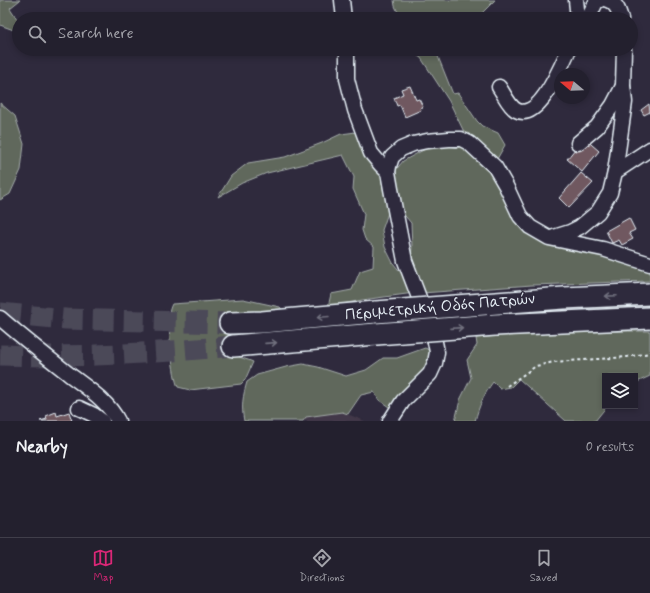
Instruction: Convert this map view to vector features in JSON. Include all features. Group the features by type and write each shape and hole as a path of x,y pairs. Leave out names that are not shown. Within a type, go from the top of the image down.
{"highway":[{"name":"Περιμετρική Οδός Πατρών","path":"230,323 276,321 548,299 650,294"},
{"name":"Περιμετρική Οδός Πατρών","path":"233,346 511,324 650,318"}],"street":[{"path":"342,0 343,12"},
{"path":"576,0 577,12"},
{"path":"591,12 596,2 600,0"},
{"path":"607,0 612,1 619,12"},
{"path":"347,56 347,79 355,110 371,153 388,172"},
{"path":"500,87 514,109 527,112 535,107 545,96 565,56"},
{"path":"550,238 570,232 580,227 598,212 610,193 615,172 625,102 623,86 624,56"},
{"path":"578,143 597,127 623,86"},
{"path":"390,421 403,401 430,374 435,363 437,349 429,323 405,261 388,172 392,157 401,149 407,146 434,140 461,139 470,144 495,167 520,216 530,227 550,238 576,242 603,249 650,264"},
{"path":"615,172 650,149"},
{"path":"0,318 26,341 97,396 114,412 118,421"},
{"path":"79,408 94,415 102,421"}],"path":[{"path":"507,386 536,366 548,363 650,353"}],"shaded area":[{"path":"0,0 20,0 10,8 13,12 12,29 0,25"},
{"path":"394,0 495,0 483,12 398,12"},
{"path":"418,56 438,56 453,94 458,93 482,126 498,133 505,145 497,159 512,186 520,225 650,271 650,281 532,285 422,293 411,260 411,223 400,210 395,171 403,161 429,147 446,145 458,148 466,136 449,101 421,58"},
{"path":"0,103 15,116 24,144 21,170 10,194 0,200"},
{"path":"356,132 364,156 373,167 383,175 389,199 388,213 382,230 385,247 393,263 407,280 414,293 362,300 328,307 331,294 352,290 360,271 373,267 374,247 365,239 362,230 364,214 353,189 354,177 343,155 267,173 242,183 218,197 231,176 248,163 285,157 341,134"},
{"path":"243,299 280,307 282,309 243,316 232,332 236,334 234,354 238,357 253,362 245,380 241,384 190,390 178,387 169,331 169,313 172,304"},
{"path":"650,331 650,376 638,382 638,373 602,373 602,409 605,409 595,421 566,421 519,379 511,387 500,389 493,382 482,400 475,421 455,421 460,400 471,378 467,360 477,345 476,338 520,334"},
{"path":"425,348 431,351 423,379 398,404 389,407 379,400 374,392 361,395 348,414 342,412 306,417 303,421 244,421 243,406 247,382 257,375 303,364 346,376 366,370 383,358 397,358"},
{"path":"342,412 365,421 303,421 306,417"}],"building":[{"path":"410,86 416,100 419,99 423,107 420,108 421,110 405,117 400,105 397,106 394,98 403,94 401,89"},
{"path":"649,104 650,112 644,115 641,110"},
{"path":"584,138 599,151 582,172 567,159"},
{"path":"581,173 593,183 569,208 559,198"},
{"path":"629,218 635,230 629,233 633,239 622,245 619,240 612,243 606,231"},
{"path":"56,412 57,416 69,412 72,421 40,421 47,419 46,416"}],"tunnel":[{"path":"0,313 66,319 230,323"},
{"path":"0,355 58,356 116,354 233,346"}]}
